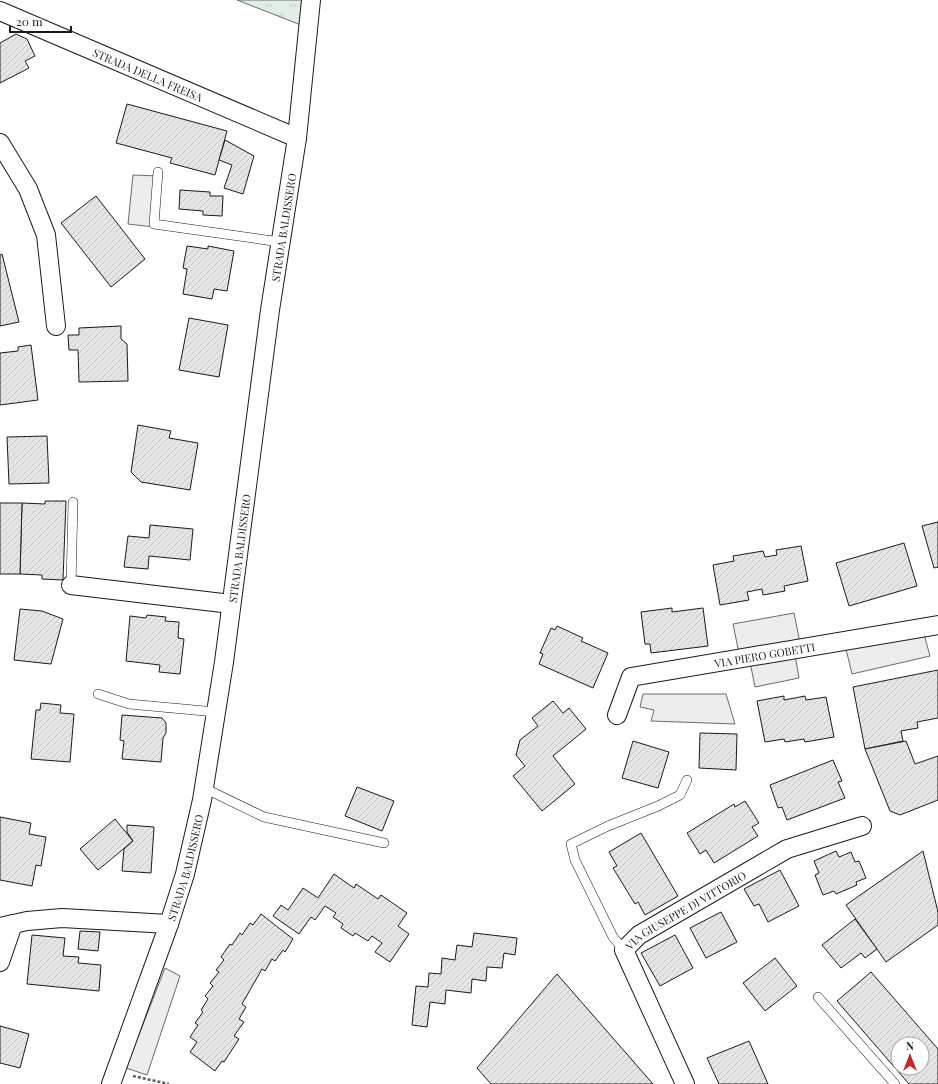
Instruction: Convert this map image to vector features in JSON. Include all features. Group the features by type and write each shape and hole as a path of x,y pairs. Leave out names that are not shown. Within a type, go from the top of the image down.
{"street":[{"name":"STRADA BALDISSERO","path":"111,1084 169,924 185,874 204,788 231,604 270,310 296,138 311,0"},
{"name":"STRADA DELLA FREISA","path":"0,11 296,138"},
{"path":"0,143 28,189 46,235 56,326"},
{"path":"71,585 231,604"},
{"name":"VIA PIERO GOBETTI","path":"617,715 631,677 938,625"},
{"name":"VIA GIUSEPPE DI VITTORIO","path":"684,1084 624,950 639,935 787,849 862,826"},
{"path":"0,962 6,925 62,918 169,924"}],"lane":[{"path":"158,172 154,224 280,242"},
{"path":"71,585 73,502"},
{"path":"98,694 129,704 216,712"},
{"path":"624,950 613,937 575,860 571,844 608,826 658,806 680,795 687,780"},
{"path":"204,788 264,817 384,844"},
{"path":"818,997 895,1084"}],"path":[{"path":"132,1076 169,1084"}],"green space":[{"path":"237,0 302,0 301,25"}],"shaded area":[{"path":"133,175 158,176 154,227 128,224"},
{"path":"794,613 801,648 794,649 799,678 755,687 749,657 740,658 733,624"},
{"path":"922,627 930,656 852,674 844,641"},
{"path":"643,694 726,694 735,724 651,721 654,710 640,707"},
{"path":"165,968 180,976 147,1075 126,1068"}],"building":[{"path":"16,34 27,39 35,56 25,61 29,68 0,83 0,43"},
{"path":"127,104 227,131 215,175 170,163 172,158 116,143"},
{"path":"225,140 254,156 243,194 224,188 232,165 219,160"},
{"path":"180,190 210,192 210,196 223,196 222,216 203,215 203,211 179,209"},
{"path":"96,196 145,259 111,287 61,223"},
{"path":"187,246 208,249 208,246 234,251 227,291 214,289 212,299 183,294 187,269 183,268"},
{"path":"2,254 19,322 0,326 0,255"},
{"path":"189,318 228,325 219,377 179,370"},
{"path":"121,326 121,339 127,344 128,381 79,382 78,350 69,350 68,335 79,335 79,328"},
{"path":"31,345 38,400 0,405 0,353 18,351 18,347"},
{"path":"138,425 171,431 169,438 198,443 190,490 141,482 131,472"},
{"path":"47,436 49,483 9,484 7,437"},
{"path":"45,501 66,501 63,580 42,579 42,575 20,574 22,503 45,504"},
{"path":"0,503 22,503 20,574 0,574"},
{"path":"938,522 938,567 934,568 922,526"},
{"path":"150,525 193,529 190,560 149,556 148,569 124,567 128,536 149,538"},
{"path":"904,543 917,586 849,606 836,563"},
{"path":"801,546 808,581 784,586 785,591 763,595 762,589 747,592 749,600 720,605 713,565 734,561 733,556 763,551 765,557 777,555 776,550"},
{"path":"672,608 672,612 703,608 708,646 651,653 650,644 645,644 641,612"},
{"path":"20,609 42,611 63,619 51,664 14,660"},
{"path":"147,615 166,617 165,621 179,622 178,638 184,639 180,674 159,672 160,665 126,661 130,616 146,618"},
{"path":"557,626 583,638 581,641 608,653 593,688 539,664 543,654 540,653 551,628 555,630"},
{"path":"938,670 938,718 917,722 918,728 901,731 903,741 865,749 853,687"},
{"path":"784,696 784,700 805,696 806,700 826,697 834,737 805,742 804,739 785,742 784,739 765,742 757,701"},
{"path":"553,701 563,713 569,708 586,729 553,756 575,784 542,811 513,776 525,766 516,755 520,740 538,726 532,718"},
{"path":"41,703 61,705 60,713 74,714 70,762 31,759 36,710 40,710"},
{"path":"122,715 162,718 166,723 166,733 163,738 161,762 122,759 124,741 120,740"},
{"path":"700,733 737,734 736,770 699,768"},
{"path":"633,741 669,752 658,788 622,778"},
{"path":"906,741 915,764 938,756 938,800 900,815 890,811 865,749"},
{"path":"833,760 842,781 838,782 845,798 787,820 782,807 778,808 770,785"},
{"path":"357,787 394,801 382,831 345,816"},
{"path":"745,801 759,823 752,827 758,836 714,863 706,850 700,854 687,833 734,804 735,807"},
{"path":"0,817 31,823 29,834 46,837 41,866 36,865 32,886 0,880"},
{"path":"115,819 133,841 98,870 80,849"},
{"path":"127,825 154,827 151,873 122,871 124,849 133,841 127,832"},
{"path":"641,833 678,896 645,915 638,902 635,904 613,868 617,866 609,852"},
{"path":"836,851 839,857 851,852 855,862 859,861 866,878 856,882 857,885 836,894 834,891 823,895 815,875 819,873 814,861"},
{"path":"923,851 938,912 938,925 886,962 846,905"},
{"path":"780,870 799,906 768,922 759,904 754,906 744,889"},
{"path":"334,874 354,888 356,884 378,899 381,895 407,913 398,926 409,934 390,962 375,952 382,943 372,936 368,941 355,933 353,936 341,928 343,924 333,917 336,913 325,906 315,920 311,917 299,934 273,916 281,905 288,910 303,888 318,898"},
{"path":"721,912 737,942 706,958 690,928"},
{"path":"261,914 293,939 285,952 283,950 275,961 272,959 265,971 262,969 242,1004 246,1007 239,1019 244,1022 234,1036 239,1039 224,1062 222,1061 215,1071 190,1052 197,1042 190,1037 198,1025 195,1023 203,1012 201,1010 208,999 205,996 213,986 210,983 219,972 216,970 224,960 221,957 240,933 242,935 250,923 253,925"},
{"path":"855,919 877,949 865,958 861,953 841,968 822,945"},
{"path":"80,931 100,932 98,951 78,949"},
{"path":"474,933 517,938 515,955 504,953 502,968 487,967 486,981 472,979 471,993 446,990 445,1004 430,1002 427,1027 412,1025 416,986 428,987 429,973 441,974 442,958 455,960 457,945 472,947"},
{"path":"32,935 65,938 63,956 79,957 78,963 101,965 99,991 27,984"},
{"path":"675,935 693,968 660,986 641,953"},
{"path":"775,958 797,986 765,1011 743,983"},
{"path":"871,972 927,1036 890,1036 890,1062 837,1001"},
{"path":"557,974 653,1084 491,1084 477,1068"},
{"path":"0,1026 29,1034 20,1068 0,1063"},
{"path":"930,1040 938,1049 938,1084 909,1084 902,1076 930,1076"},
{"path":"749,1041 768,1084 719,1084 707,1058"}]}
